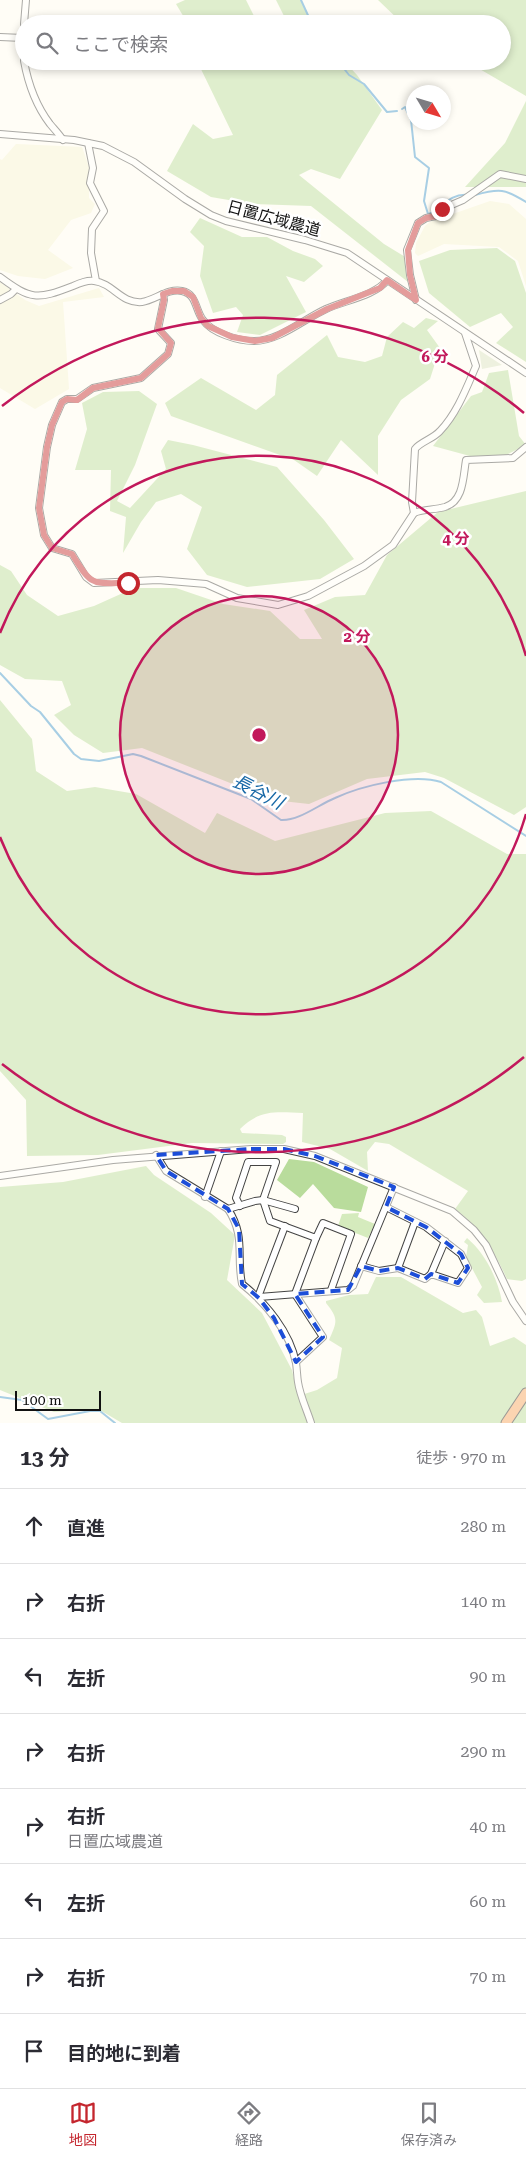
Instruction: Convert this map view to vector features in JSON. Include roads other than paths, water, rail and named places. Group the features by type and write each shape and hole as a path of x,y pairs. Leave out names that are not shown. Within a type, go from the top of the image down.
{"highway":[{"path":"506,1423 526,1393"}],"street":[{"path":"25,15 26,0"},
{"path":"0,37 15,38"},
{"path":"26,70 38,104 50,124 63,140"},
{"name":"日置広域農道","path":"0,134 88,143 119,153 210,215 226,221 305,240 340,251 360,261 464,333 526,373"},
{"path":"88,143 94,168 90,183 104,211 92,229 91,253 96,281"},
{"path":"416,300 410,275 408,250 418,223 426,218 436,216 442,209 463,200 500,174 526,179"},
{"path":"0,277 16,289 30,295 43,296 81,283 96,281 130,301 147,300 172,291 184,291 193,297 201,318 208,326 232,337 255,341 272,338 327,309 380,288 387,280"},
{"path":"0,300 12,294 16,289"},
{"path":"163,294 164,300 158,328 171,343 168,354 141,378 93,388 77,400 67,399 62,402 52,425 42,476 39,508 44,535 52,548 72,554 86,577 94,583 158,580 206,584 237,598 278,605 308,596 364,566 393,545 414,513 423,509 444,507 456,501 460,494 466,460 513,458 526,447"},
{"path":"414,513 412,502 415,450 418,446 432,439 448,422 476,366 464,333"},
{"path":"0,1176 66,1165 156,1155 251,1149 300,1152 348,1168 452,1211 474,1230 486,1245 513,1302 526,1321"},
{"path":"205,1196 221,1152"},
{"path":"156,1155 166,1171 228,1210 239,1229 239,1272 242,1284 258,1297 281,1328 296,1362 298,1384 311,1423"},
{"path":"240,1206 236,1198 248,1162 276,1162 263,1200 270,1221 316,1238"},
{"path":"258,1297 348,1290 353,1286 394,1187"},
{"path":"228,1210 263,1200 295,1209"},
{"path":"386,1207 426,1227 445,1241 461,1254 468,1268 458,1283 431,1274"},
{"path":"398,1268 415,1222"},
{"path":"295,1294 323,1223 351,1234 330,1290"},
{"path":"258,1297 285,1226"},
{"path":"362,1266 379,1271 398,1268 425,1279 431,1274 445,1241"},
{"path":"295,1294 323,1337 296,1362"}],"waterway":[{"path":"301,0 308,15"},
{"path":"345,70 349,75 364,84 387,112 397,111"},
{"path":"402,109 405,107 411,120 415,157 429,168 424,201 428,214 450,199 461,195 468,195"},
{"path":"475,195 491,191 502,191 513,194 526,202"},
{"name":"長谷川","path":"0,673 31,706 40,712 74,754 81,759 99,761 133,754 141,756 251,799 281,820 295,818 346,793 373,785 416,779 441,782 526,836"},
{"path":"0,1397 22,1400 48,1419 90,1411 100,1411 115,1423"}]}
